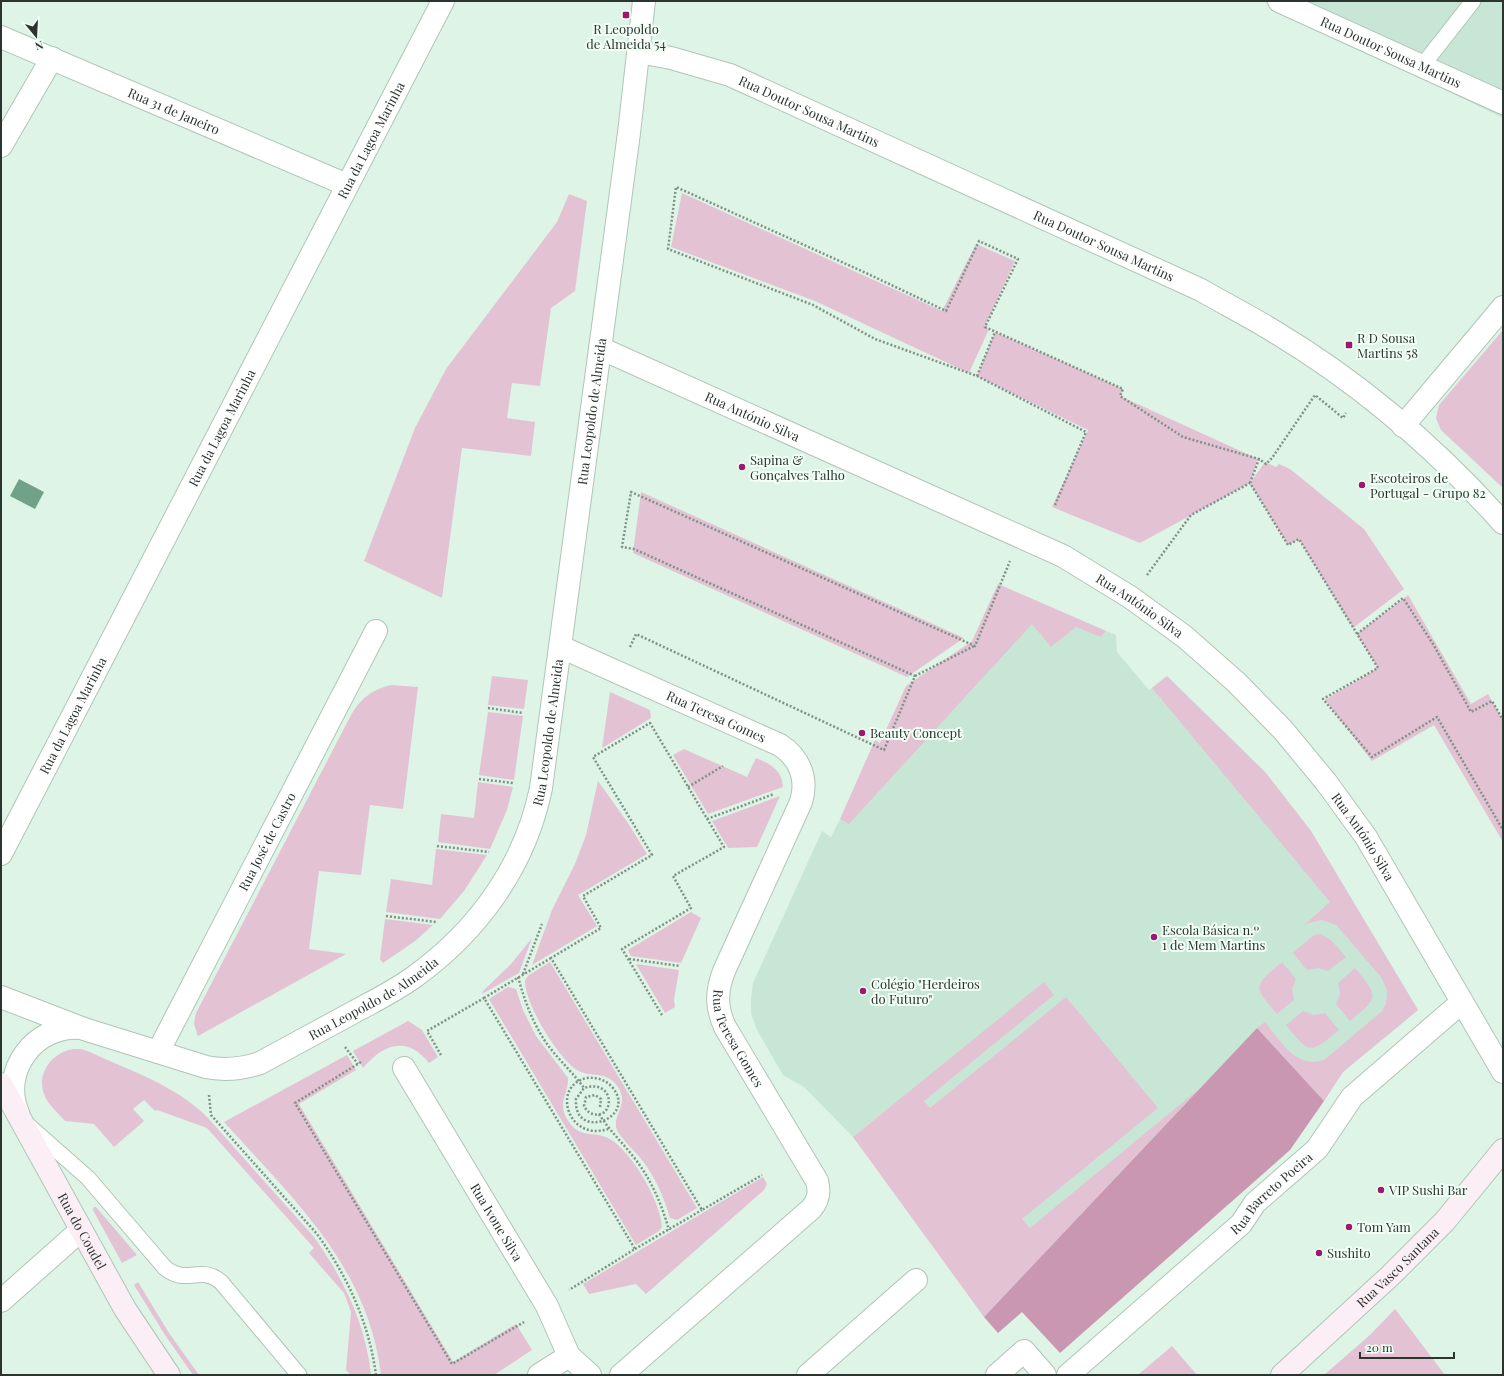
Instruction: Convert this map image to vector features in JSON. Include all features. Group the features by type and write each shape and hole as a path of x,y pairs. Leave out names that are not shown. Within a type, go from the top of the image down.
{"street":[{"name":"Rua da Lagoa Marinha","path":"1,854 443,1"},
{"name":"Rua Leopoldo de Almeida","path":"1,997 84,1029 206,1067 233,1070 260,1063 391,991 433,962 458,941 487,908 514,865 534,819 541,788 552,715 639,52 644,1"},
{"name":"Rua Doutor Sousa Martins","path":"1278,1 1503,103"},
{"name":"Rua 31 de Janeiro","path":"1,37 347,185"},
{"name":"Rua Doutor Sousa Martins","path":"639,52 671,58 730,76 1201,290 1275,332 1360,390 1403,426 1475,492 1503,522"},
{"path":"1,146 52,58"},
{"path":"1403,426 1503,307"},
{"name":"Rua António Silva","path":"600,348 1063,556 1130,597 1185,637 1236,682 1283,730 1322,776 1366,837 1503,1072"},
{"name":"Rua José de Castro","path":"158,1052 376,631"},
{"name":"Rua Teresa Gomes","path":"561,646 780,745 788,750 796,759 802,770 804,785 801,802 718,985 717,999 719,1014 725,1027 817,1180 819,1193 818,1199 811,1209 621,1375"},
{"name":"Rua Barreto Poeira","path":"1068,1375 1241,1224 1255,1203 1317,1149 1352,1097 1462,1002"},
{"path":"20,1118 13,1098 13,1088 14,1078 21,1058 35,1042 53,1032 73,1028 84,1029"},
{"name":"Rua Ivone Silva","path":"404,1068 547,1306 569,1356 590,1375"},
{"name":"Rua do Coudel","path":"1,1084 125,1309 169,1375"},
{"name":"Rua Vasco Santana","path":"1282,1375 1390,1276 1445,1221 1503,1150"},
{"path":"1,1301 82,1230"},
{"path":"808,1375 916,1280"},
{"path":"997,1375 1024,1351 1045,1375"},
{"path":"539,1375 569,1356"}],"lane":[{"path":"1422,66 1473,1"},
{"path":"20,1118 88,1178 165,1268 177,1276 209,1274 221,1282 299,1375"}],"path":[{"path":"1055,505 1086,432 977,376 875,339 813,304 668,249 676,187 946,311 979,241 1018,259 985,327 1123,389 1120,396 1183,437 1259,459 1266,464 1272,458 1315,396 1342,418 1360,390"},
{"path":"977,376 995,332"},
{"path":"1130,597 1191,515 1250,483 1259,459"},
{"path":"1250,483 1288,546 1299,539 1378,668 1323,699 1372,758 1437,717 1503,830"},
{"path":"915,676 634,549 622,547 632,492 975,646"},
{"path":"636,634 884,750 915,676 975,646 1020,537"},
{"path":"1357,634 1403,598 1433,644 1471,712 1492,701 1503,720"},
{"path":"488,708 552,715"},
{"path":"441,1056 427,1031 601,928 583,896 652,855 593,757 650,723 724,847 673,876 691,908 622,949 662,1015"},
{"path":"688,787 723,766"},
{"path":"479,779 541,788"},
{"path":"707,819 782,791 804,785"},
{"path":"437,846 489,852 514,865"},
{"path":"386,916 436,922 458,941"},
{"path":"523,974 542,924"},
{"path":"551,958 702,1210"},
{"path":"629,959 680,966"},
{"path":"518,977 528,1008 541,1034 557,1057 584,1088"},
{"path":"484,998 635,1250"},
{"path":"361,1062 295,1103 452,1364 520,1324 577,1285 762,1175"},
{"path":"206,1067 212,1115 317,1234 344,1274 363,1318 370,1342 376,1375"},
{"path":"600,1107 602,1102 597,1096 590,1095 585,1099 584,1106 587,1111 593,1114 599,1114 606,1110 609,1104 608,1094 602,1088 584,1088 576,1099 578,1112 591,1122 604,1122 612,1116 617,1107 618,1101 615,1090 606,1081 599,1078 586,1078 574,1086 568,1097 567,1104 571,1117 575,1123 589,1131 608,1129"},
{"path":"599,1114 608,1129 631,1153 647,1176 660,1202 668,1230"}],"shaded area":[{"path":"1263,1 1503,1 1503,118"},
{"path":"682,193 942,311 976,244 1015,261 985,326 989,329 969,373 815,301 671,247"},
{"path":"569,194 587,201 575,291 551,308 540,386 512,383 507,418 535,422 531,456 462,448 442,598 364,561 415,428 446,369 557,222"},
{"path":"1503,330 1503,488 1441,430 1436,418 1439,405"},
{"path":"995,332 1123,389 1120,396 1258,459 1250,483 1140,543 1052,507 1088,430 977,376"},
{"path":"1265,462 1276,467 1279,464 1290,469 1364,529 1404,589 1353,628 1299,539 1288,545 1250,483"},
{"path":"19,479 44,492 35,509 10,496"},
{"path":"641,492 964,638 907,677 633,553"},
{"path":"998,584 1106,631 1101,637 1076,627 1051,647 1032,624 849,824 840,819 875,740 880,743 906,686 972,641"},
{"path":"1408,595 1471,704 1488,694 1503,720 1503,842 1434,725 1372,761 1325,700 1378,668 1357,634"},
{"name":"Escola Básica n.º 1 de Mem Martins","path":"1038,602 1116,635 1117,652 1149,690 1167,676 1266,773 1311,831 1418,1010 1343,1072 1324,1101 1257,1028 1033,1265 912,1090 853,1137 804,1087 783,1075 757,1030 751,1014 751,999 753,983 822,831 831,837 840,819"},
{"path":"492,676 528,680 524,709 488,705"},
{"path":"1167,676 1266,773 1311,831 1418,1010 1343,1072 1324,1101 1257,1028 1265,1022 1290,1052 1305,1061 1314,1062 1324,1060 1382,1011 1386,1004 1387,990 1381,977 1336,925 1322,920 1308,923 1302,927 1330,902 1152,688"},
{"path":"391,685 418,687 403,809 370,805 361,875 319,871 309,949 346,954 198,1036 194,1024 196,1013 350,717 362,700 367,696"},
{"path":"610,692 650,710 651,718 602,748"},
{"path":"488,712 523,716 514,780 479,775"},
{"path":"684,749 747,777 756,758 775,768 780,776 783,787 708,814 673,755"},
{"path":"598,781 628,823 647,854 578,895 597,926 532,965 552,910 575,864 586,835"},
{"path":"478,782 513,787 507,810 490,849 438,842 441,814 474,818"},
{"path":"780,796 757,847 728,848 712,821"},
{"path":"436,849 487,855 464,891 440,919 386,912 391,879 432,885"},
{"path":"691,912 701,918 681,963 631,956 628,950"},
{"path":"385,919 433,925 415,941 383,963 380,959"},
{"path":"1321,934 1331,940 1346,957 1328,971 1318,968 1307,970 1293,953 1314,935"},
{"path":"532,938 519,973 482,994 483,991 511,964"},
{"path":"550,962 697,1208 677,1220 670,1218 665,1202 651,1173 617,1130 616,1120 622,1099 618,1087 608,1078 582,1073 569,1064 552,1042 536,1015 526,990 525,980 529,975"},
{"path":"1282,962 1296,979 1292,989 1294,1000 1277,1014 1260,992 1260,986 1261,982 1266,976"},
{"path":"636,964 679,970 674,1000 675,1007 665,1013"},
{"path":"1355,968 1372,991 1372,996 1371,1001 1366,1007 1350,1021 1336,1004 1340,994 1338,983"},
{"path":"1044,982 1054,995 924,1101 930,1108 1066,997 1158,1108 1022,1219 1030,1228 1199,1089 984,1317 853,1137"},
{"path":"508,987 516,989 523,1010 536,1036 568,1078 563,1103 564,1113 567,1119 577,1130 587,1134 604,1136 619,1145 636,1166 651,1192 657,1205 662,1227 659,1231 636,1245 489,999"},
{"path":"1303,1011 1314,1015 1325,1013 1339,1030 1316,1047 1311,1048 1306,1046 1300,1042 1286,1025"},
{"path":"408,1021 422,1030 438,1057 429,1063 421,1054 412,1049 404,1046 395,1046 387,1048 379,1053 363,1068 353,1051"},
{"path":"1257,1028 1324,1101 1290,1150 1060,1353 1022,1312 998,1333 984,1317"},
{"path":"73,1049 81,1049 90,1052 152,1080 182,1096 208,1118 314,1237 325,1253 352,1302 364,1338 371,1375 351,1375 346,1370 351,1312 344,1293 309,1253 314,1248 207,1128 157,1110 155,1111 144,1100 133,1109 144,1121 114,1147 94,1124 65,1121 54,1110 44,1093 42,1085 43,1076 50,1062 56,1056"},
{"path":"347,1055 356,1070 299,1104 453,1362 516,1324 532,1350 494,1375 381,1375 373,1336 361,1300 344,1267 324,1236 301,1207 224,1122"},
{"path":"763,1177 767,1184 764,1190 646,1294 636,1284 589,1294 583,1284"},
{"path":"94,1207 96,1207 137,1255 122,1263 93,1210"},
{"path":"138,1282 169,1333 199,1375 193,1375 165,1335 134,1285"},
{"path":"1395,1309 1445,1375 1324,1375 1370,1335"},
{"path":"1172,1346 1197,1375 1138,1375"}],"place":[{"name":"R Leopoldo de Almeida 54","path":"626,15"},
{"name":"R D Sousa Martins 58","path":"1349,345"},
{"name":"Sapina & Gonçalves Talho","path":"742,467"},
{"name":"Escoteiros de Portugal - Grupo 82","path":"1362,485"},
{"name":"Beauty Concept","path":"862,733"},
{"name":"Escola Básica n.º 1 de Mem Martins","path":"1154,937"},
{"name":"Colégio \"Herdeiros do Futuro\"","path":"863,991"},
{"name":"VIP Sushi Bar","path":"1381,1190"},
{"name":"Tom Yam","path":"1349,1227"},
{"name":"Sushito","path":"1319,1253"}]}
